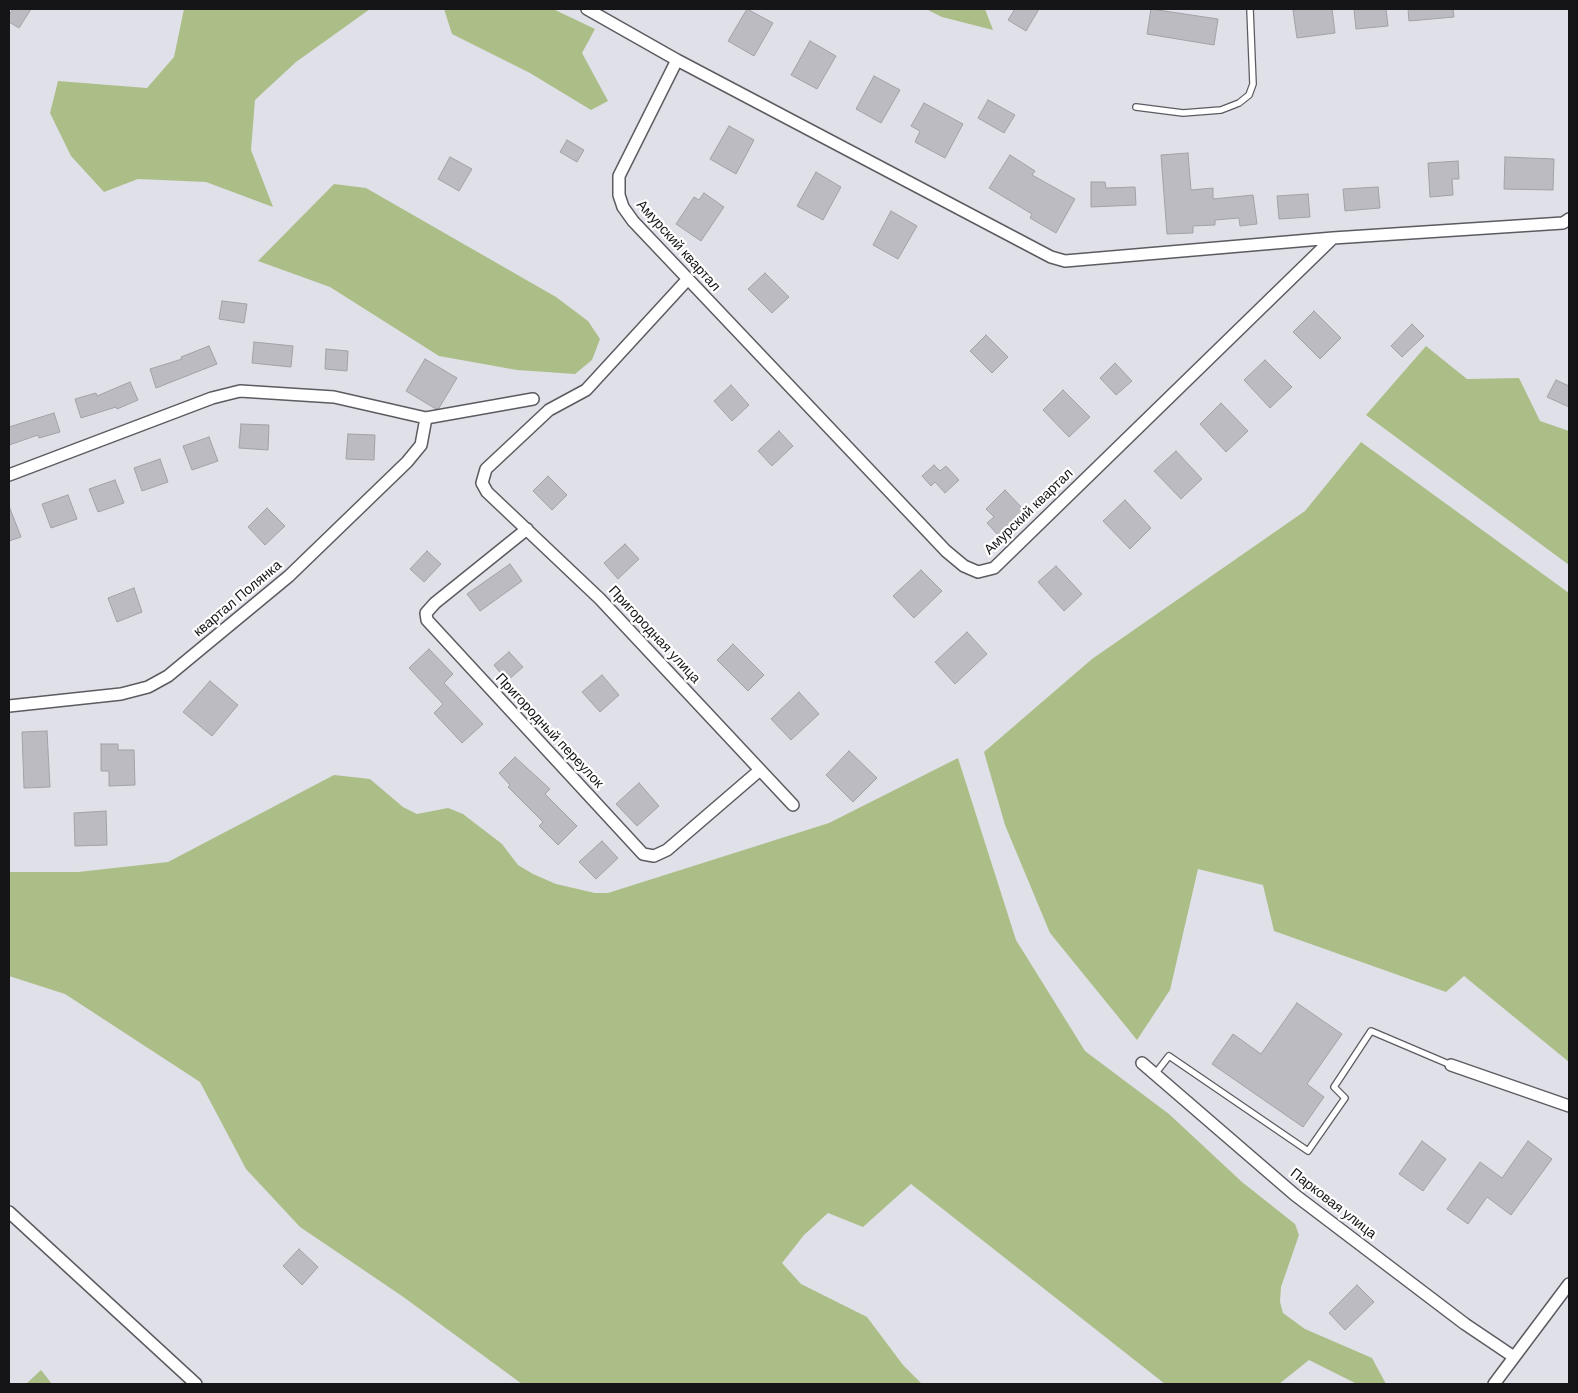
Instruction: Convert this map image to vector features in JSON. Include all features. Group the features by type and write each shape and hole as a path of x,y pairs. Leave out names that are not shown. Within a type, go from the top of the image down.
{"street":[{"path":"587,9 677,60 1051,257 1065,261 1333,238 1563,223 1569,219"},
{"name":"Амурский квартал","path":"677,60 619,176 619,195 623,207 633,221 688,280 946,551 964,566 978,572 994,568 1333,238"},
{"name":"Пригородная улица","path":"688,280 586,390 549,410 486,469 482,483 487,492 600,599 793,805"},
{"path":"9,475 212,398 240,391 334,397 426,418 533,399"},
{"name":"квартал Полянка","path":"9,706 121,694 148,687 168,676 289,576 407,462 421,445 426,418"},
{"name":"Пригородный переулок","path":"527,529 434,603 426,612 427,620 643,854 654,856 667,850 760,770"},
{"name":"Парковая улица","path":"1142,1063 1295,1195 1465,1324 1514,1357"},
{"path":"1451,1065 1569,1106"},
{"path":"9,1212 196,1384"},
{"path":"1494,1384 1569,1284"}],"lane":[{"path":"1136,107 1183,113 1221,110 1240,103 1249,95 1253,84 1250,9"},
{"path":"1155,1074 1169,1056 1308,1151 1345,1098 1334,1087 1371,1031 1451,1065"}],"green space":[{"path":"184,9 370,9 296,62 255,100 251,150 273,207 206,182 138,179 104,192 71,156 50,113 58,81 147,88 174,57"},
{"path":"444,9 553,9 595,29 582,53 608,101 591,110 530,73 452,34"},
{"path":"926,9 985,9 993,30 942,17"},
{"path":"334,184 366,188 556,297 588,321 600,339 592,360 575,374 517,370 439,356 330,287 258,261"},
{"path":"1426,346 1467,379 1519,378 1540,421 1569,431 1569,565 1366,415"},
{"path":"1361,442 1569,593 1569,1062 1464,976 1446,992 1274,931 1263,885 1198,869 1170,990 1137,1040 1050,933 1005,825 984,752 1092,659 1305,511"},
{"path":"958,758 1016,940 1085,1051 1169,1114 1242,1182 1295,1224 1299,1235 1281,1287 1280,1302 1283,1313 1305,1329 1372,1358 1386,1384 1357,1384 1309,1360 1279,1384 1165,1384 911,1184 863,1227 828,1213 804,1235 782,1263 801,1284 867,1317 903,1365 922,1384 522,1384 402,1296 300,1227 246,1169 200,1082 65,994 9,976 9,872 78,872 168,862 334,775 370,779 403,807 417,814 448,808 463,814 502,844 518,865 533,874 556,884 595,893 608,893 829,823"},
{"path":"41,1370 52,1384 26,1384"}],"building":[{"path":"13,9 31,9 19,28 9,22 9,15"},
{"path":"747,9 773,23 754,56 728,41"},
{"path":"1015,9 1039,9 1026,31 1008,20"},
{"path":"1151,9 1218,19 1214,45 1147,34"},
{"path":"1332,9 1335,33 1297,38 1293,10"},
{"path":"1354,9 1386,9 1388,26 1356,29"},
{"path":"1408,9 1453,9 1454,17 1409,21"},
{"path":"810,41 836,56 817,89 791,75"},
{"path":"874,76 900,90 881,123 856,109"},
{"path":"988,100 1015,115 1004,133 978,118"},
{"path":"924,103 963,124 945,158 915,142 920,131 911,126"},
{"path":"729,126 754,140 736,174 710,159"},
{"path":"567,140 584,150 577,162 560,152"},
{"path":"1188,153 1191,190 1213,188 1213,199 1253,195 1257,224 1240,226 1239,218 1215,220 1215,225 1193,226 1193,233 1167,234 1161,155"},
{"path":"1010,155 1035,171 1032,175 1075,199 1056,233 1030,218 1032,214 989,188"},
{"path":"450,157 472,169 459,191 438,179"},
{"path":"1505,157 1554,159 1553,190 1504,189"},
{"path":"1458,161 1459,179 1452,179 1453,195 1430,197 1428,163"},
{"path":"816,172 841,187 823,220 797,206"},
{"path":"1091,182 1105,182 1106,188 1135,187 1136,205 1091,207"},
{"path":"1378,187 1380,208 1345,211 1343,189"},
{"path":"704,193 724,207 701,241 676,224 694,197 699,200"},
{"path":"1308,194 1310,217 1279,219 1277,196"},
{"path":"891,211 917,226 898,259 873,245"},
{"path":"765,273 789,297 772,313 748,289"},
{"path":"222,301 247,304 244,323 219,319"},
{"path":"1314,311 1341,338 1320,359 1293,332"},
{"path":"1412,324 1424,336 1402,357 1391,346"},
{"path":"986,335 1008,357 992,373 970,351"},
{"path":"254,342 293,346 291,367 252,363"},
{"path":"209,346 217,364 156,388 150,369 182,359 181,357"},
{"path":"326,349 348,351 347,371 325,369"},
{"path":"425,359 457,378 439,408 436,409 406,391"},
{"path":"1265,360 1292,387 1270,408 1244,380"},
{"path":"1115,363 1132,381 1116,395 1100,378"},
{"path":"1556,380 1569,386 1569,407 1547,397"},
{"path":"130,382 138,400 117,409 116,407 81,418 75,399 96,393 97,396"},
{"path":"731,385 749,405 732,421 714,401"},
{"path":"1063,390 1090,417 1069,437 1043,410"},
{"path":"1221,403 1248,431 1226,452 1200,424"},
{"path":"54,413 60,432 39,438 38,435 9,445 9,427"},
{"path":"241,424 269,425 268,450 239,448"},
{"path":"779,431 793,446 772,466 758,451"},
{"path":"348,434 375,435 374,460 346,459"},
{"path":"209,437 218,461 192,470 183,446"},
{"path":"1176,451 1202,479 1181,499 1154,471"},
{"path":"160,459 168,482 142,491 134,468"},
{"path":"934,465 940,471 946,466 959,480 945,493 935,482 931,486 922,476"},
{"path":"548,476 567,495 552,510 533,491"},
{"path":"115,480 124,503 98,512 89,489"},
{"path":"1005,490 1024,510 998,535 987,523 994,517 986,509"},
{"path":"68,495 77,519 51,528 42,504"},
{"path":"1125,500 1151,528 1130,549 1103,521"},
{"path":"9,506 21,537 9,541"},
{"path":"267,508 285,526 265,545 248,527"},
{"path":"625,544 639,559 618,579 604,563"},
{"path":"427,551 441,564 424,582 410,569"},
{"path":"510,564 522,581 480,611 467,594"},
{"path":"1056,566 1082,594 1064,611 1038,582"},
{"path":"921,570 942,591 914,618 893,596"},
{"path":"134,588 142,612 117,622 108,598"},
{"path":"967,632 987,654 955,684 935,662"},
{"path":"733,644 764,675 748,691 717,660"},
{"path":"429,649 453,674 444,683 483,724 462,743 434,713 443,704 409,668"},
{"path":"509,652 523,667 507,681 494,665"},
{"path":"602,675 619,695 600,712 582,692"},
{"path":"210,681 238,705 212,736 183,712"},
{"path":"799,692 819,714 791,740 771,719"},
{"path":"47,731 50,787 24,788 22,732"},
{"path":"101,744 118,744 118,750 134,750 135,785 109,786 109,771 101,771"},
{"path":"849,751 877,778 853,802 826,775"},
{"path":"515,757 550,789 545,794 577,826 558,845 539,826 543,822 508,787 510,785 499,773"},
{"path":"639,783 659,806 637,826 616,804"},
{"path":"106,811 107,845 75,846 74,813"},
{"path":"602,841 618,858 596,879 579,862"},
{"path":"1297,1003 1342,1034 1307,1084 1324,1097 1303,1127 1212,1064 1233,1034 1261,1054"},
{"path":"1422,1141 1446,1159 1423,1191 1399,1174"},
{"path":"1528,1141 1552,1159 1511,1215 1487,1197 1468,1224 1447,1209 1480,1162 1502,1178"},
{"path":"299,1249 318,1267 302,1285 283,1266"},
{"path":"1357,1285 1374,1302 1345,1330 1329,1313"}]}
